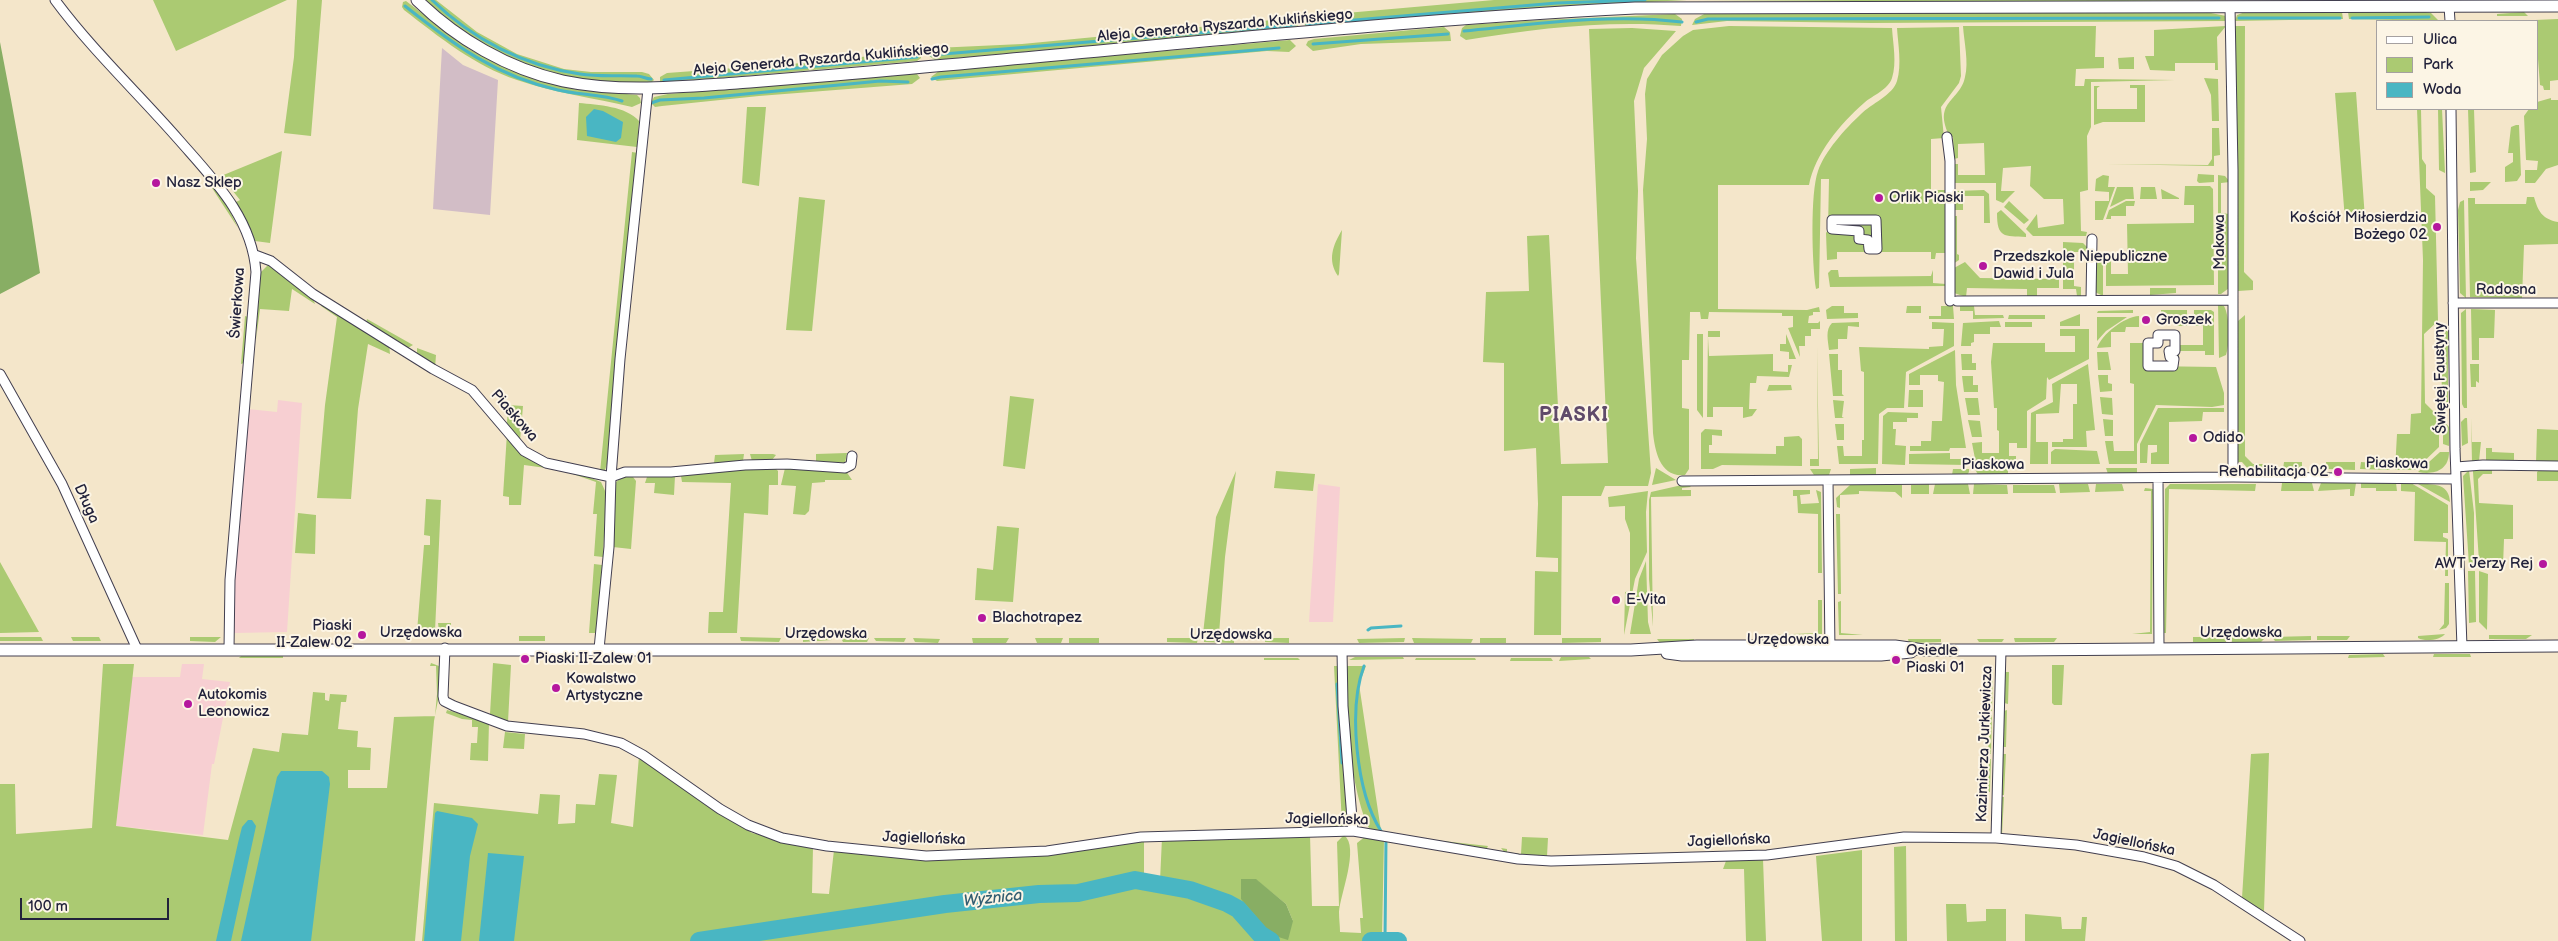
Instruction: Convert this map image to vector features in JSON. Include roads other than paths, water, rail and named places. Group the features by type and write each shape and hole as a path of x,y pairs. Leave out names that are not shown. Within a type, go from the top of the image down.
{"street":[{"name":"Świerkowa","path":"55,0 76,27 136,90 225,192 238,213 255,255 256,272 230,580 229,649"},
{"name":"Aleja Generała Ryszarda Kuklińskiego","path":"417,0 441,22 470,43 522,69 562,80 648,89 788,79 1548,12 1644,8 2558,6"},
{"path":"2449,6 2450,20"},
{"name":"Makowa","path":"2230,7 2233,477"},
{"path":"599,649 608,547 611,477 648,89"},
{"name":"Świętej Faustyny","path":"2451,110 2456,478 2462,647"},
{"path":"1947,137 1950,161 1954,301 2233,300"},
{"path":"1832,220 1876,220 1876,248 1869,248 1868,240 1859,239 1859,230 1832,229 1832,224 1832,220"},
{"path":"2091,300 2092,239"},
{"name":"Piaskowa","path":"255,255 271,261 313,294 439,373 472,390 531,456 546,464 611,477 625,472 671,472 745,465 787,464 849,467 852,456"},
{"name":"Radosna","path":"2453,303 2558,303"},
{"path":"2158,335 2175,335 2174,351 2169,351 2170,357 2174,359 2173,366 2148,366 2148,344 2158,343 2158,335"},
{"name":"Długa","path":"0,374 62,484 137,649"},
{"path":"2456,467 2483,465 2558,466"},
{"path":"1830,650 1831,480 1835,470"},
{"name":"Piaskowa","path":"1682,481 2233,477 2456,478"},
{"path":"2158,479 2159,649"},
{"name":"Urzędowska","path":"0,650 445,648 1653,650 1682,655 1830,650 1894,655 1924,650 2558,646"},
{"name":"Jagiellońska","path":"445,648 443,696 450,704 507,726 584,734 621,743 643,755 733,817 782,838 827,846 926,856 1047,851 1141,837 1353,831 1518,859 1551,860 1767,856 1904,837 1996,838 2076,845 2164,861 2200,877 2300,941"},
{"path":"1342,650 1343,706 1353,831"},
{"name":"Kazimierza Jurkiewicza","path":"1996,838 2001,650"}],"water":[{"path":"594,109 603,111 623,122 621,138 616,142 587,136 586,117"},
{"path":"281,771 322,771 329,777 330,784 311,941 241,941 277,777"},
{"path":"437,811 472,818 478,824 470,856 461,941 424,941 435,813"},
{"path":"248,820 252,820 256,826 231,941 216,941 242,827"},
{"path":"488,853 524,856 514,941 479,941"}],"waterway":[{"path":"432,0 464,27 500,49 539,65 580,74 639,76 651,79"},
{"path":"1307,24 1557,3 1645,0"},
{"path":"405,6 441,34 495,68 536,84 558,90 622,101"},
{"path":"2352,18 2429,17"},
{"path":"1696,22 1708,19 2219,18"},
{"path":"2239,18 2340,18"},
{"path":"1464,31 1601,19 1682,22"},
{"path":"931,55 1294,25"},
{"path":"1313,44 1448,34"},
{"path":"932,79 1279,48"},
{"path":"664,80 917,57"},
{"path":"651,103 660,100 704,98 880,81 908,82"},
{"path":"1368,630 1371,628 1401,626"},
{"path":"1364,666 1356,704 1357,750 1360,773 1366,795 1372,814 1381,831"},
{"path":"1337,684 1342,763"},
{"path":"1385,940 1386,839"},
{"name":"Wyżnica","path":"699,941 945,904 1039,894 1078,893 1135,880 1190,890 1227,903 1238,909 1260,934 1271,941"},
{"name":"Wyżnica","path":"1371,941 1398,941"}],"place":[{"name":"Nasz Sklep","path":"156,183"},
{"name":"Orlik Piaski","path":"1879,198"},
{"name":"Kościół Miłosierdzia Bożego 02","path":"2437,227"},
{"name":"Przedszkole Niepubliczne Dawid i Jula","path":"1983,266"},
{"name":"Groszek","path":"2146,320"},
{"name":"Odido","path":"2193,438"},
{"name":"Rehabilitacja 02","path":"2338,472"},
{"name":"AWT Jerzy Rej","path":"2543,564"},
{"name":"E-Vita","path":"1616,600"},
{"name":"Blachotrapez","path":"982,618"},
{"name":"Piaski II-Zalew 02","path":"362,635"},
{"name":"Piaski II-Zalew 01","path":"525,659"},
{"name":"Osiedle Piaski 01","path":"1896,660"},
{"name":"Kowalstwo Artystyczne","path":"556,688"},
{"name":"Autokomis Leonowicz","path":"188,704"}],"district":[{"name":"PIASKI","path":"1574,416"}]}
